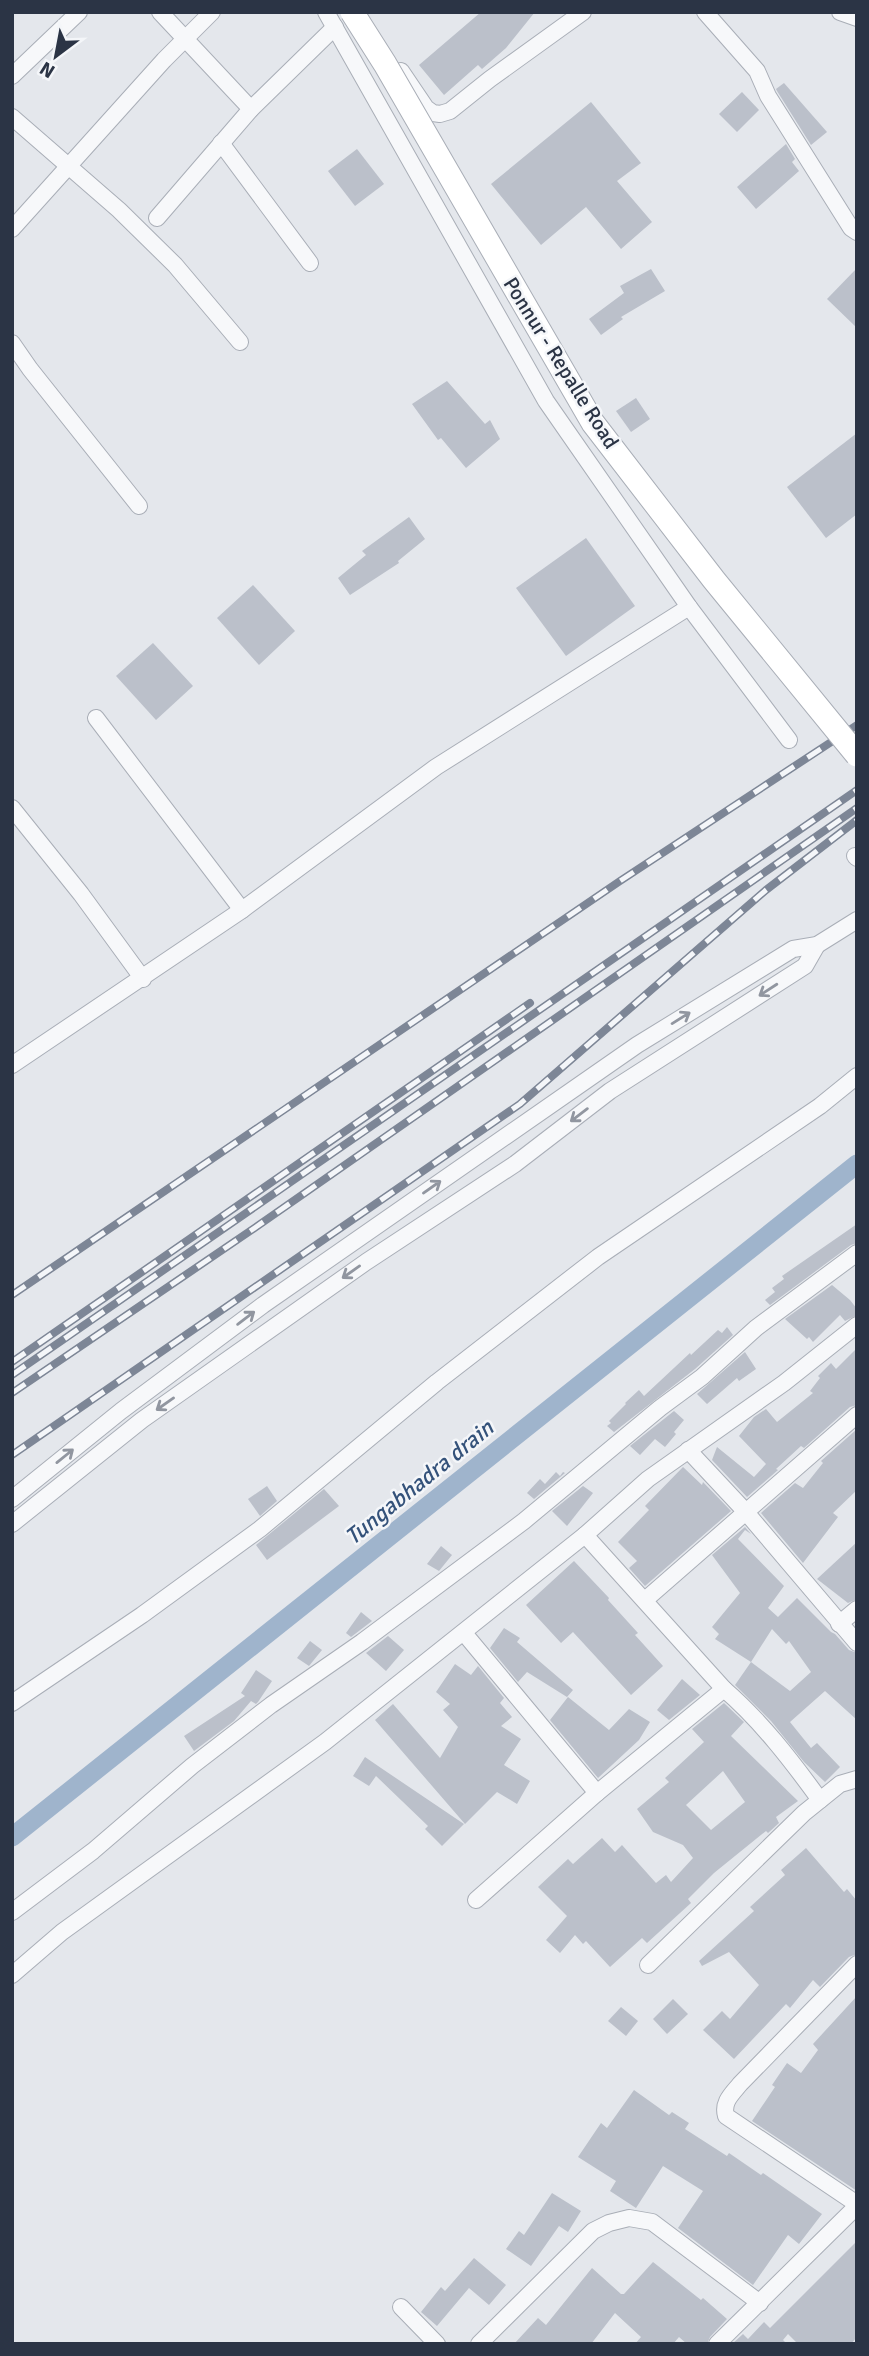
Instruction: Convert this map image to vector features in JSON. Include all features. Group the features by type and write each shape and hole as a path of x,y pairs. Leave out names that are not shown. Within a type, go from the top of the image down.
{"main road":[{"name":"Ponnur - Repalle Road","path":"344,20 385,64 593,423 706,569 857,755"}],"street":[{"path":"12,76 79,12"},
{"path":"160,12 251,109"},
{"path":"12,229 212,12"},
{"path":"327,12 344,20 546,401 689,607 789,740"},
{"path":"365,12 418,98 433,113 440,114 450,111 583,12"},
{"path":"705,12 757,71 775,107 851,228 857,232"},
{"path":"840,12 857,18"},
{"path":"158,218 251,109 344,20"},
{"path":"12,117 119,210 175,265 240,342"},
{"path":"221,143 310,263"},
{"path":"12,343 139,506"},
{"path":"12,1065 243,910 436,768 689,607"},
{"path":"96,718 243,910"},
{"path":"12,808 81,894 143,979"},
{"path":"12,1499 121,1411 263,1305 514,1130 655,1034 793,950 817,945 857,920"},
{"path":"12,1524 132,1428 386,1249 528,1154 610,1091 805,966 817,945"},
{"path":"655,1034 668,1055"},
{"path":"12,1703 142,1615 260,1529 437,1382 598,1257 820,1106 857,1076"},
{"path":"514,1130 528,1154"},
{"path":"373,1228 386,1249"},
{"path":"12,1912 93,1851 192,1766 271,1705 524,1521 660,1408 702,1377 756,1328 857,1253"},
{"path":"12,1975 62,1933 325,1742 585,1535 649,1479 784,1383 857,1325"},
{"path":"121,1411 132,1428"},
{"path":"645,1600 857,1415"},
{"path":"688,1450 745,1511 857,1643"},
{"path":"585,1535 724,1689 745,1708 795,1766 820,1800"},
{"path":"839,1624 857,1609"},
{"path":"464,1633 597,1793"},
{"path":"476,1900 597,1793 724,1689"},
{"path":"648,1965 775,1840 840,1784 857,1779"},
{"path":"717,2344 857,2205 726,2116 724,2110 726,2101 740,2084 857,1964"},
{"path":"479,2344 593,2231 609,2222 629,2218 652,2222 760,2303"},
{"path":"401,2307 437,2344"}],"building":[{"path":"481,12 535,12 506,48 482,69 478,65 444,95 419,65"},
{"path":"784,83 827,132 811,145 776,89"},
{"path":"742,92 759,110 737,132 719,114"},
{"path":"591,102 641,163 617,181 652,222 621,249 586,207 541,245 491,184"},
{"path":"786,144 795,159 792,162 799,171 756,209 737,187"},
{"path":"357,149 384,184 355,206 328,171"},
{"path":"857,268 857,328 827,299"},
{"path":"651,269 665,291 621,317 623,319 601,335 589,319 624,293 620,286"},
{"path":"447,381 485,424 490,420 500,439 466,468 441,438 438,440 412,404"},
{"path":"636,398 650,419 631,432 616,411"},
{"path":"857,433 857,514 826,538 787,487"},
{"path":"409,517 425,539 398,561 399,563 350,595 338,578 366,555 362,551"},
{"path":"586,538 635,606 566,656 516,588"},
{"path":"253,585 295,631 259,665 217,618"},
{"path":"153,643 193,686 156,720 116,676"},
{"path":"857,1224 857,1243 770,1305 765,1300 775,1292 772,1288 784,1279 782,1276"},
{"path":"832,1285 850,1300 857,1309 857,1315 845,1321 840,1315 813,1342 785,1319"},
{"path":"727,1327 733,1335 695,1369 614,1432 607,1426 639,1390 644,1396 690,1353 691,1355 718,1330 722,1333"},
{"path":"857,1348 857,1405 850,1407 804,1448 801,1446 747,1497 712,1460 717,1447 754,1477 766,1464 739,1436 754,1417 766,1409 777,1422 813,1393 810,1391 820,1378 818,1376 831,1363 836,1369"},
{"path":"745,1352 756,1369 739,1381 737,1378 707,1404 697,1394"},
{"path":"674,1411 684,1420 665,1447 655,1439 640,1455 630,1446"},
{"path":"857,1429 857,1490 833,1513 838,1517 803,1563 761,1513 795,1483 803,1488 823,1463 821,1461"},
{"path":"683,1467 702,1485 703,1482 731,1511 645,1586 629,1568 637,1561 618,1542 649,1510 645,1506"},
{"path":"556,1472 560,1476 565,1473 534,1499 527,1493 540,1479 545,1484"},
{"path":"267,1486 277,1501 260,1516 248,1499"},
{"path":"583,1486 593,1493 567,1526 552,1511"},
{"path":"324,1489 339,1506 267,1560 256,1545"},
{"path":"745,1527 751,1534 745,1530 738,1539 784,1586 768,1608 778,1617 797,1598 849,1650 857,1653 857,1720 825,1691 790,1722 811,1748 817,1743 840,1767 825,1782 735,1685 751,1662 715,1639 719,1634 712,1627 740,1593 712,1555","holes":["772,1629 786,1644 789,1641 811,1672 790,1691 751,1662"]},
{"path":"857,1542 857,1599 848,1603 817,1579"},
{"path":"441,1546 452,1555 439,1571 427,1564"},
{"path":"574,1561 609,1598 638,1633 635,1635 663,1666 631,1695 573,1632 561,1643 526,1605"},
{"path":"361,1612 372,1621 351,1637 346,1633"},
{"path":"504,1628 520,1638 517,1642 573,1690 567,1697 527,1672 518,1682 490,1648"},
{"path":"388,1636 404,1650 386,1671 366,1653"},
{"path":"310,1641 322,1650 309,1666 297,1658"},
{"path":"455,1664 471,1675 478,1666 504,1698 500,1703 512,1717 501,1726 521,1739 504,1765 530,1781 517,1804 497,1792 465,1824 375,1720 393,1704 440,1758 458,1727 443,1710 450,1704 436,1692"},
{"path":"256,1670 272,1681 258,1702 256,1704 251,1701 234,1721 194,1751 184,1736 245,1696 241,1693"},
{"path":"682,1679 700,1695 669,1720 657,1710"},
{"path":"568,1697 609,1730 629,1709 650,1722 639,1740 598,1778 550,1720"},
{"path":"724,1703 744,1722 731,1736 798,1801 776,1817 779,1823 768,1833 766,1831 714,1873 688,1899 691,1903 647,1943 642,1938 610,1967 586,1941 583,1944 575,1935 560,1953 546,1940 567,1916 538,1887 568,1859 573,1864 602,1838 615,1852 622,1845 656,1883 666,1875 671,1882 693,1858 683,1845 653,1832 637,1809 669,1782 665,1778 704,1742 692,1729","holes":["723,1771 745,1802 711,1830 686,1805"]},
{"path":"365,1757 464,1824 442,1846 425,1829 428,1826 376,1776 369,1786 353,1776"},
{"path":"806,1848 844,1892 847,1889 857,1901 857,1954 849,1957 820,1987 813,1980 790,2008 786,2004 734,2059 703,2030 722,2011 730,2019 759,1985 729,1952 702,1966 699,1961 754,1911 750,1907 785,1875 781,1870"},
{"path":"857,1996 857,2191 752,2121 775,2087 772,2085 787,2063 801,2073 818,2050 813,2044"},
{"path":"673,1999 688,2014 667,2034 653,2019"},
{"path":"621,2007 638,2021 626,2036 608,2021"},
{"path":"634,2090 669,2115 672,2112 689,2123 685,2129 727,2156 729,2153 761,2175 763,2173 822,2214 799,2244 788,2235 753,2285 678,2228 703,2191 663,2166 636,2208 610,2191 616,2181 578,2157 601,2123 607,2128"},
{"path":"552,2193 581,2211 568,2232 559,2226 531,2266 506,2249 519,2231 524,2235"},
{"path":"857,2241 857,2337 851,2344 798,2344 788,2334 783,2340 787,2344 732,2344 743,2334 748,2339 764,2322 770,2328"},
{"path":"474,2258 506,2285 489,2305 469,2288 437,2326 421,2312 441,2287 445,2291"},
{"path":"653,2262 727,2319 707,2344 687,2344 679,2337 673,2344 635,2344 641,2337 615,2313 591,2344 514,2344 538,2318 546,2325 592,2268 624,2294"}],"waterway":[{"name":"Tungabhadra drain","path":"12,1837 857,1164"}],"railway":[{"path":"12,1295 620,881 857,725"},
{"path":"12,1375 857,790"},
{"path":"12,1393 256,1227 857,808"},
{"path":"12,1455 520,1104 766,890 857,820"},
{"path":"12,1362 530,1003"}]}
